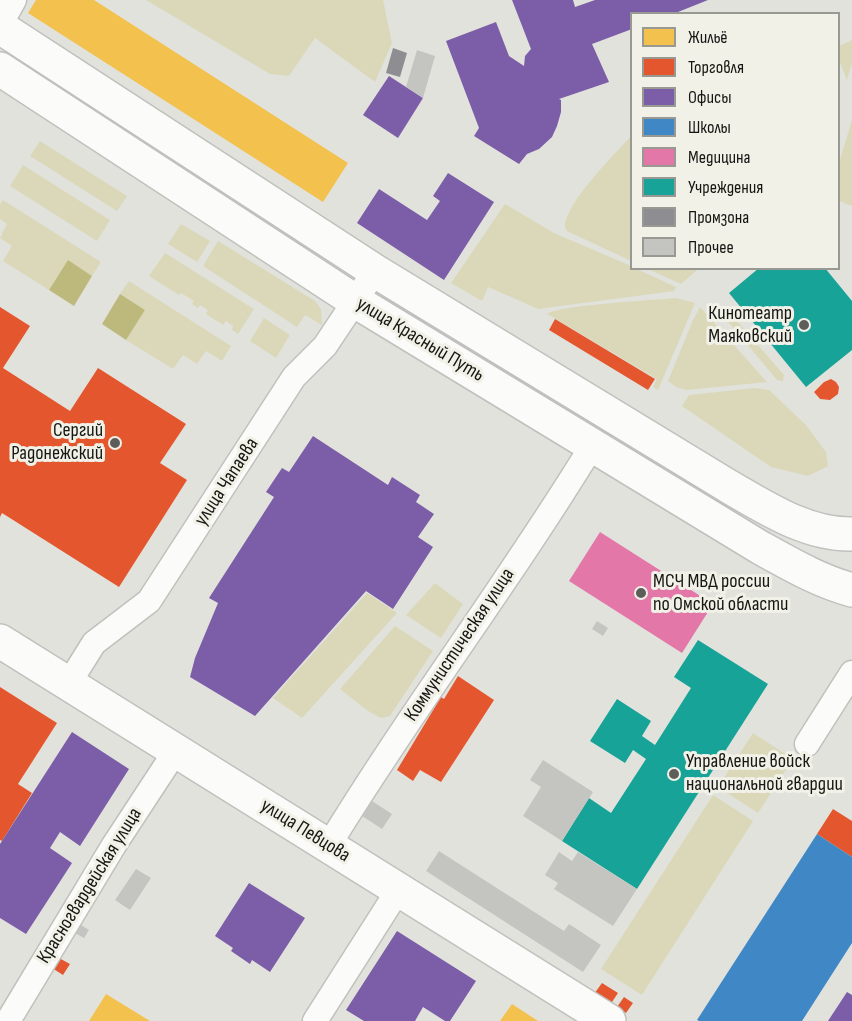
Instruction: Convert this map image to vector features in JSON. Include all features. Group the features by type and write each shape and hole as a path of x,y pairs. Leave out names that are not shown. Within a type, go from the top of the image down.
{"main road":[{"name":"улица Красный Путь","path":"0,26 375,271 728,486 778,515 836,534 852,534"},
{"name":"улица Красный Путь","path":"0,69 355,301 592,446 806,573 852,590"},
{"name":"улица Певцова","path":"0,642 329,845 604,1020"}],"street":[{"path":"0,26 14,0"},
{"name":"улица Чапаева","path":"69,683 94,643 149,602 294,376 325,346 375,271"},
{"name":"Коммунистическая улица","path":"329,845 592,446"},
{"path":"807,744 852,674"},
{"name":"Красногвардейская улица","path":"8,1021 90,884 175,752"},
{"path":"315,1021 399,890"}],"shaded area":[{"path":"146,0 383,0 392,43 375,82 315,38 289,76 270,74"},
{"path":"852,40 852,63 847,80 840,62 840,46"},
{"path":"852,120 852,206 840,201 840,160"},
{"path":"630,137 630,261 567,231 565,227 573,205"},
{"path":"40,141 127,196 117,211 30,156"},
{"path":"23,165 110,220 97,241 10,186"},
{"path":"3,200 101,262 92,276 68,261 49,290 3,261 12,246 0,238 7,224 0,219 0,204"},
{"path":"505,204 554,233 630,266 630,270 639,270 676,287 674,291 538,309 488,287 482,301 451,283"},
{"path":"181,224 210,241 197,262 168,244"},
{"path":"218,241 315,301 321,309 322,325 305,315 297,327 203,266"},
{"path":"165,253 254,309 238,334 226,321 223,325 206,314 208,310 200,305 198,308 192,304 194,301 181,293 179,295 149,276"},
{"path":"68,260 92,276 74,306 49,290"},
{"path":"650,270 697,270 681,284"},
{"path":"129,281 231,346 222,361 206,351 197,364 183,355 173,369 126,340 145,310 120,294"},
{"path":"120,294 145,310 126,340 102,324"},
{"path":"676,298 695,303 658,390 653,387 657,379 547,314 569,308"},
{"path":"724,306 784,375 783,381 777,380 721,313 720,309"},
{"path":"700,307 767,382 686,390 668,381"},
{"path":"264,318 290,335 276,358 250,341"},
{"path":"755,388 769,390 806,425 826,452 828,466 808,476 771,467 682,406 689,395"},
{"path":"435,583 463,604 441,638 406,615"},
{"path":"367,593 397,613 302,718 273,698"},
{"path":"395,626 433,651 390,716 381,718 340,689"},
{"path":"753,733 793,759 758,813 718,787"},
{"path":"713,795 753,821 642,995 601,969"}],"building: Жильё":[{"path":"36,0 94,0 348,163 323,202 28,13"},
{"path":"106,994 150,1021 89,1021"},
{"path":"512,1004 538,1021 500,1021"}],"building: Торговля":[{"path":"0,307 30,326 3,368 70,411 98,368 186,424 160,463 187,480 119,587 2,513 0,517"},
{"path":"555,319 655,379 648,390 549,330"},
{"path":"831,379 839,387 838,394 830,400 820,399 814,392 824,382"},
{"path":"458,676 494,700 441,782 420,770 413,781 397,770 441,697 444,699"},
{"path":"0,687 57,723 18,784 32,793 2,841 0,840"},
{"path":"833,809 852,821 852,857 817,834"},
{"path":"59,958 70,964 63,975 52,968"},
{"path":"602,983 618,993 610,1005 594,994"},
{"path":"624,997 633,1003 626,1013 617,1007"}],"building: Офисы":[{"path":"512,0 573,0 575,7 595,0 708,0 678,12 630,12 630,30 592,44 609,82 559,99 561,100 561,112 552,137 539,149 527,154 519,164 474,136 479,128 446,41 496,22 509,56 524,66 525,56 531,49"},
{"path":"389,76 423,98 398,138 363,115"},
{"path":"448,173 494,202 444,280 357,223 379,189 427,220 440,201 433,196"},
{"path":"313,436 388,485 392,477 420,495 416,502 434,514 418,537 433,547 393,609 366,591 255,716 190,677 195,658 218,603 209,598 274,497 266,492 282,468 289,472"},
{"path":"72,732 129,769 80,846 60,832 50,848 72,863 26,934 0,918 0,844"},
{"path":"249,883 305,918 270,972 252,960 250,964 231,951 233,948 215,936"},
{"path":"397,931 476,981 450,1021 445,1021 423,1007 415,1021 364,1021 346,1010"},
{"path":"847,992 852,995 852,1021 828,1021"}],"building: Школы":[{"path":"817,834 852,857 852,943 802,1021 697,1020"}],"building: Медицина":[{"name":"МСЧ МВД россии по Омской области","path":"600,532 713,604 682,653 569,581"}],"building: Учреждения":[{"name":"Кинотеатр Маяковский","path":"757,270 827,270 852,301 852,350 806,387 729,293"},
{"name":"Управление войск национальной гвардии","path":"698,640 768,684 637,889 562,841 589,798 611,813 646,759 633,750 625,763 590,741 617,699 651,721 642,736 655,745 691,688 674,677"}],"building: Промзона":[{"path":"393,48 407,53 400,77 386,73"}],"building: Прочее":[{"path":"417,50 435,56 423,98 406,87"},
{"path":"597,621 608,628 603,636 592,629"},
{"path":"543,760 593,792 562,841 523,816 541,787 530,780"},
{"path":"369,799 392,814 382,829 359,814"},
{"path":"439,851 564,931 569,924 601,945 583,972 426,871"},
{"path":"559,852 572,861 578,852 637,889 613,926 554,889 558,883 545,875"},
{"path":"136,869 151,878 130,910 115,900"},
{"path":"81,925 89,930 84,938 75,933"}],"place":[{"name":"Кинотеатр Маяковский","path":"804,325"},
{"name":"Сергий Радонежский","path":"115,443"},
{"name":"МСЧ МВД россии по Омской области","path":"641,593"},
{"name":"Управление войск национальной гвардии","path":"674,774"}]}
